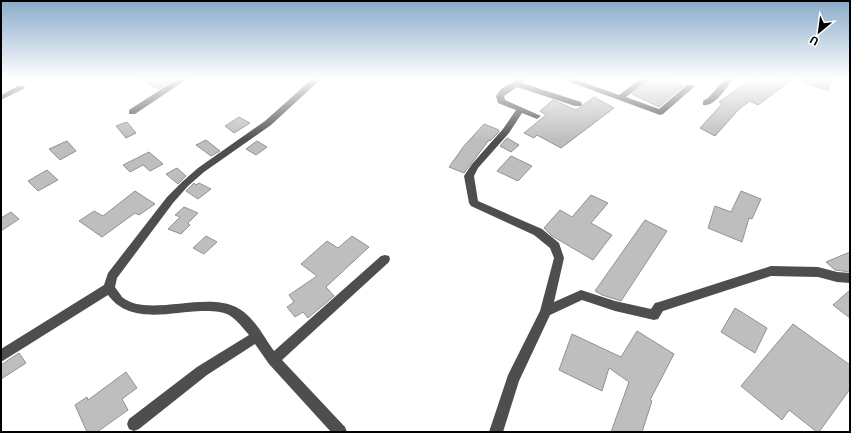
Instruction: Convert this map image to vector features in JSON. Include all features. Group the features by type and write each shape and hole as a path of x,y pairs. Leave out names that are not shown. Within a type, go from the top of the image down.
{"street":[{"path":"132,112 152,99"},
{"path":"294,99 245,141 201,170 185,184 170,200 112,276 109,288 113,297 122,304 133,307 152,310 211,306 225,308 235,313 242,319 273,360 340,432"},
{"path":"501,99 501,101 520,110 537,116"},
{"path":"563,99 578,104"},
{"path":"623,99 660,112 675,99"},
{"path":"706,103 711,99"},
{"path":"496,432 513,380 546,311 559,258 555,246 538,232 474,203 469,176 474,166 506,130 520,110"},
{"path":"273,360 385,259"},
{"path":"546,311 581,295 615,306 654,315 659,307 771,271 818,272 837,277 850,278"},
{"path":"1,356 109,288"},
{"path":"134,424 202,371 256,337"}],"building":[{"path":"591,99 598,99 614,108 561,148 537,135 534,138 524,133 546,115 540,111 553,100 576,110"},
{"path":"643,99 668,99 659,107"},
{"path":"723,99 766,99 758,105 750,101 739,109 715,136 700,128 722,104 719,102"},
{"path":"239,117 250,123 234,133 225,126"},
{"path":"127,122 136,133 126,138 116,126"},
{"path":"484,124 499,130 498,133 490,141 489,140 464,173 449,167 464,146"},
{"path":"507,138 519,145 511,152 500,146"},
{"path":"206,140 220,151 211,156 196,145"},
{"path":"67,141 76,151 60,160 49,149"},
{"path":"257,141 267,147 256,155 246,149"},
{"path":"149,152 163,164 150,171 143,165 130,172 123,165"},
{"path":"511,156 532,166 518,181 497,171"},
{"path":"177,168 186,176 178,184 166,174"},
{"path":"47,170 58,180 38,191 28,181"},
{"path":"194,183 196,185 199,183 211,189 198,199 186,191"},
{"path":"135,191 155,204 139,215 135,213 102,237 79,221 94,211 103,216"},
{"path":"741,191 761,199 752,219 749,218 742,242 708,228 715,206 731,212"},
{"path":"591,195 608,203 591,223 612,235 593,260 552,236 544,228 560,210 572,217"},
{"path":"184,207 198,213 188,223 190,225 181,234 168,229 180,217 175,215"},
{"path":"11,212 19,219 1,231 1,218"},
{"path":"645,220 667,231 621,301 602,295 595,291"},
{"path":"206,236 217,242 204,254 193,248"},
{"path":"352,236 369,247 326,287 334,296 308,318 303,312 295,317 287,307 294,302 289,295 317,276 301,264 327,241 338,248"},
{"path":"850,252 850,272 835,270 826,262"},
{"path":"850,290 850,318 833,305"},
{"path":"735,308 767,328 755,353 721,332"},
{"path":"793,324 850,365 850,389 819,432 789,410 782,420 741,386"},
{"path":"637,331 674,354 650,400 652,401 642,432 611,432 629,382 609,368 602,391 559,370 572,334 621,357"},
{"path":"19,353 26,363 1,379 1,365"},
{"path":"126,372 137,388 122,399 128,410 97,432 87,432 75,405 87,397 88,400"}]}
